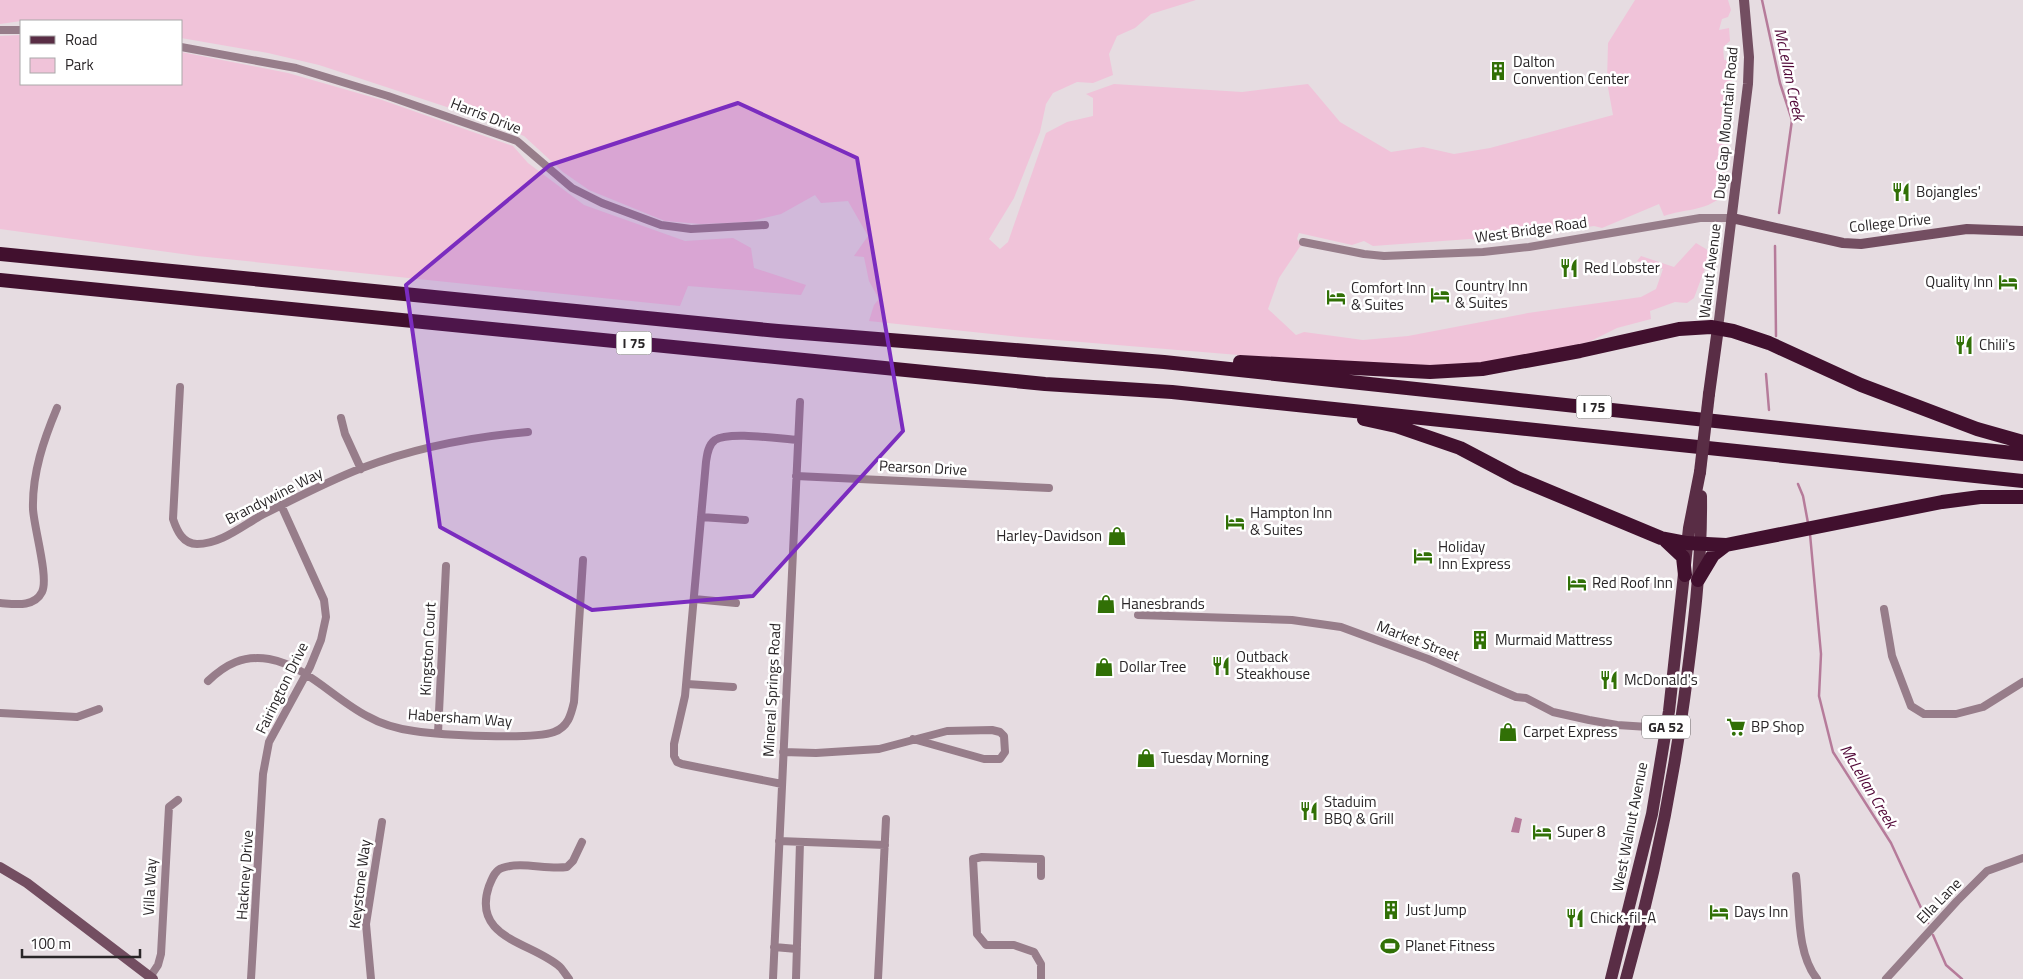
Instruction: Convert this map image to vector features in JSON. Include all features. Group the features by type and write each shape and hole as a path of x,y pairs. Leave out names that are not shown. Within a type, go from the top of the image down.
{"highway":[{"name":"I 75","path":"0,254 787,332 1164,362 2023,454"},
{"name":"I 75","path":"0,280 1044,384 1172,392 2023,481"},
{"path":"1164,362 1261,362 1430,372 1482,369 1580,351 1678,329 1718,328 1769,343 1861,385 1976,429 2023,442"},
{"path":"1340,409 1365,419 1412,431 1460,448 1517,478 1662,538 1694,544 1726,545 1942,502 1980,497 2023,497"},
{"path":"1662,538 1679,551 1691,578 1713,555 1726,545"}],"main road":[{"name":"West Walnut Avenue","path":"1611,979 1652,814 1691,578 1700,472 1718,328"},
{"name":"West Walnut Avenue","path":"1626,979 1659,849 1680,730 1691,653 1691,578"}],"street":[{"name":"Dug Gap Mountain Road","path":"1732,218 1748,75 1748,39 1744,0"},
{"path":"0,30 20,30"},
{"name":"Harris Drive","path":"182,47 296,68 388,96 517,141 572,188 602,203 661,225 691,229 766,225"},
{"name":"West Bridge Road","path":"1303,242 1384,256 1474,252 1522,248 1700,218 1732,218"},
{"name":"College Drive","path":"1732,218 1843,243 1861,244 1967,229 2023,231"},
{"name":"Walnut Avenue","path":"1718,328 1732,218"},
{"name":"Brandywine Way","path":"180,388 174,519 176,530 184,539 198,544 221,539 281,505 361,469 469,438 528,432"},
{"name":"Mineral Springs Road","path":"773,979 800,402"},
{"path":"0,603 24,604 39,598 43,590 44,574 33,508 39,459 44,438 57,408"},
{"path":"341,418 345,434 361,469"},
{"path":"782,784 677,762 674,744 687,684 706,462 709,446 715,440 733,436 798,440"},
{"name":"Pearson Drive","path":"796,476 1049,488"},
{"name":"Fairington Drive","path":"263,774 269,742 306,674 321,640 326,617 324,600 281,505"},
{"path":"701,517 745,520"},
{"name":"Habersham Way","path":"208,681 230,663 266,659 284,662 306,674 367,716 399,728 438,733 535,736 554,732 563,727 571,716 574,702 583,560"},
{"name":"Kingston Court","path":"438,733 446,566"},
{"path":"694,600 736,603"},
{"path":"1884,609 1892,656 1912,706 1924,714 1956,714 1983,707 2023,682"},
{"name":"Market Street","path":"1138,615 1292,620 1341,627 1428,659 1516,697 1526,698 1553,712 1618,725 1680,730"},
{"path":"687,684 733,687"},
{"path":"0,713 77,717 99,710"},
{"path":"783,752 816,753 879,749 913,739 948,731 992,730 1000,732 1004,736 1005,752 1000,759 984,759 913,739"},
{"name":"Hackney Drive","path":"251,979 263,774"},
{"name":"Villa Way","path":"152,978 161,954 169,807 178,800"},
{"path":"878,979 886,819"},
{"name":"Keystone Way","path":"371,979 366,924 382,822"},
{"path":"779,841 885,845"},
{"path":"569,979 561,967 497,931 487,909 486,895 492,877 499,868 512,866 551,869 567,867 573,861 582,842"},
{"path":"796,979 800,842"},
{"path":"1041,979 1041,964 1034,952 1014,945 986,945 977,934 973,859 982,857 1041,858 1042,876"},
{"name":"Ella Lane","path":"1886,979 1957,900 1987,870 2023,858"},
{"path":"0,867 26,883 152,978"},
{"path":"1796,876 1802,942 1811,972 1817,979"},
{"path":"774,947 797,949"},
{"path":"1618,954 1632,956"}],"highlighted area":[{"path":"738,103 857,158 903,431 753,596 592,610 440,527 406,285 550,165"}],"green space":[{"path":"0,0 1196,0 1151,14 1135,28 1117,36 1109,54 1113,75 1093,83 1077,82 1053,93 1046,104 1040,132 1014,198 989,239 1000,249 1008,242 1046,133 1067,122 1093,116 1093,98 1086,94 1114,84 1242,92 1308,84 1340,122 1391,152 1423,147 1454,154 1490,148 1613,115 1607,82 1608,43 1635,0 1728,0 1731,10 1728,17 1722,19 1719,30 1729,28 1730,41 1723,47 1724,60 1732,59 1731,120 1721,197 1715,202 1701,207 1664,216 1659,204 1602,228 1594,226 1494,242 1470,239 1373,246 1364,241 1352,245 1299,233 1297,239 1301,245 1279,278 1268,309 1296,335 1304,332 1363,340 1408,336 1528,313 1641,297 1656,289 1663,269 1637,261 1641,256 1674,267 1696,243 1711,252 1694,298 1687,303 1675,302 1650,311 1651,319 1617,328 1589,342 1488,366 1395,368 1020,337 869,321 874,305 879,299 869,281 864,257 854,256 868,236 848,201 821,203 815,195 781,214 748,222 701,224 665,221 589,190 563,172 524,136 459,111 319,65 268,53 182,38 182,20 20,20 0,24"},
{"path":"20,35 20,85 182,85 182,52 288,73 382,100 513,146 528,163 584,205 685,241 733,238 751,248 754,268 806,285 801,295 688,286 680,306 197,256 0,229 0,36"}],"shaded area":[{"path":"1515,817 1522,819 1519,833 1511,832"}],"waterway":[{"name":"McLellan Creek","path":"1762,0 1780,83 1792,120 1779,213"},
{"name":"McLellan Creek","path":"1775,246 1776,336"},
{"name":"McLellan Creek","path":"1766,374 1769,410"},
{"name":"McLellan Creek","path":"1798,484 1803,496 1808,523"},
{"name":"McLellan Creek","path":"1810,534 1821,654 1819,696 1833,752 1891,843 1928,923"},
{"name":"McLellan Creek","path":"1933,935 1946,965 1962,979"}],"place":[{"name":"Dalton Convention Center","path":"1498,71"},
{"name":"Bojangles'","path":"1901,192"},
{"name":"Red Lobster","path":"1569,268"},
{"name":"Quality Inn","path":"2008,282"},
{"name":"Country Inn & Suites","path":"1440,295"},
{"name":"Comfort Inn & Suites","path":"1336,297"},
{"name":"Chili's","path":"1964,345"},
{"name":"Hampton Inn & Suites","path":"1235,522"},
{"name":"Harley-Davidson","path":"1117,536"},
{"name":"Holiday Inn Express","path":"1423,556"},
{"name":"Red Roof Inn","path":"1577,583"},
{"name":"Hanesbrands","path":"1106,604"},
{"name":"Murmaid Mattress","path":"1480,640"},
{"name":"Outback Steakhouse","path":"1221,666"},
{"name":"Dollar Tree","path":"1104,667"},
{"name":"McDonald's","path":"1609,680"},
{"name":"BP Shop","path":"1736,727"},
{"name":"Carpet Express","path":"1508,732"},
{"name":"Tuesday Morning","path":"1146,758"},
{"name":"Staduim BBQ & Grill","path":"1309,811"},
{"name":"Super 8","path":"1542,832"},
{"name":"Just Jump","path":"1391,910"},
{"name":"Days Inn","path":"1719,912"},
{"name":"Chick-fil-A","path":"1575,918"},
{"name":"Planet Fitness","path":"1390,946"}]}
